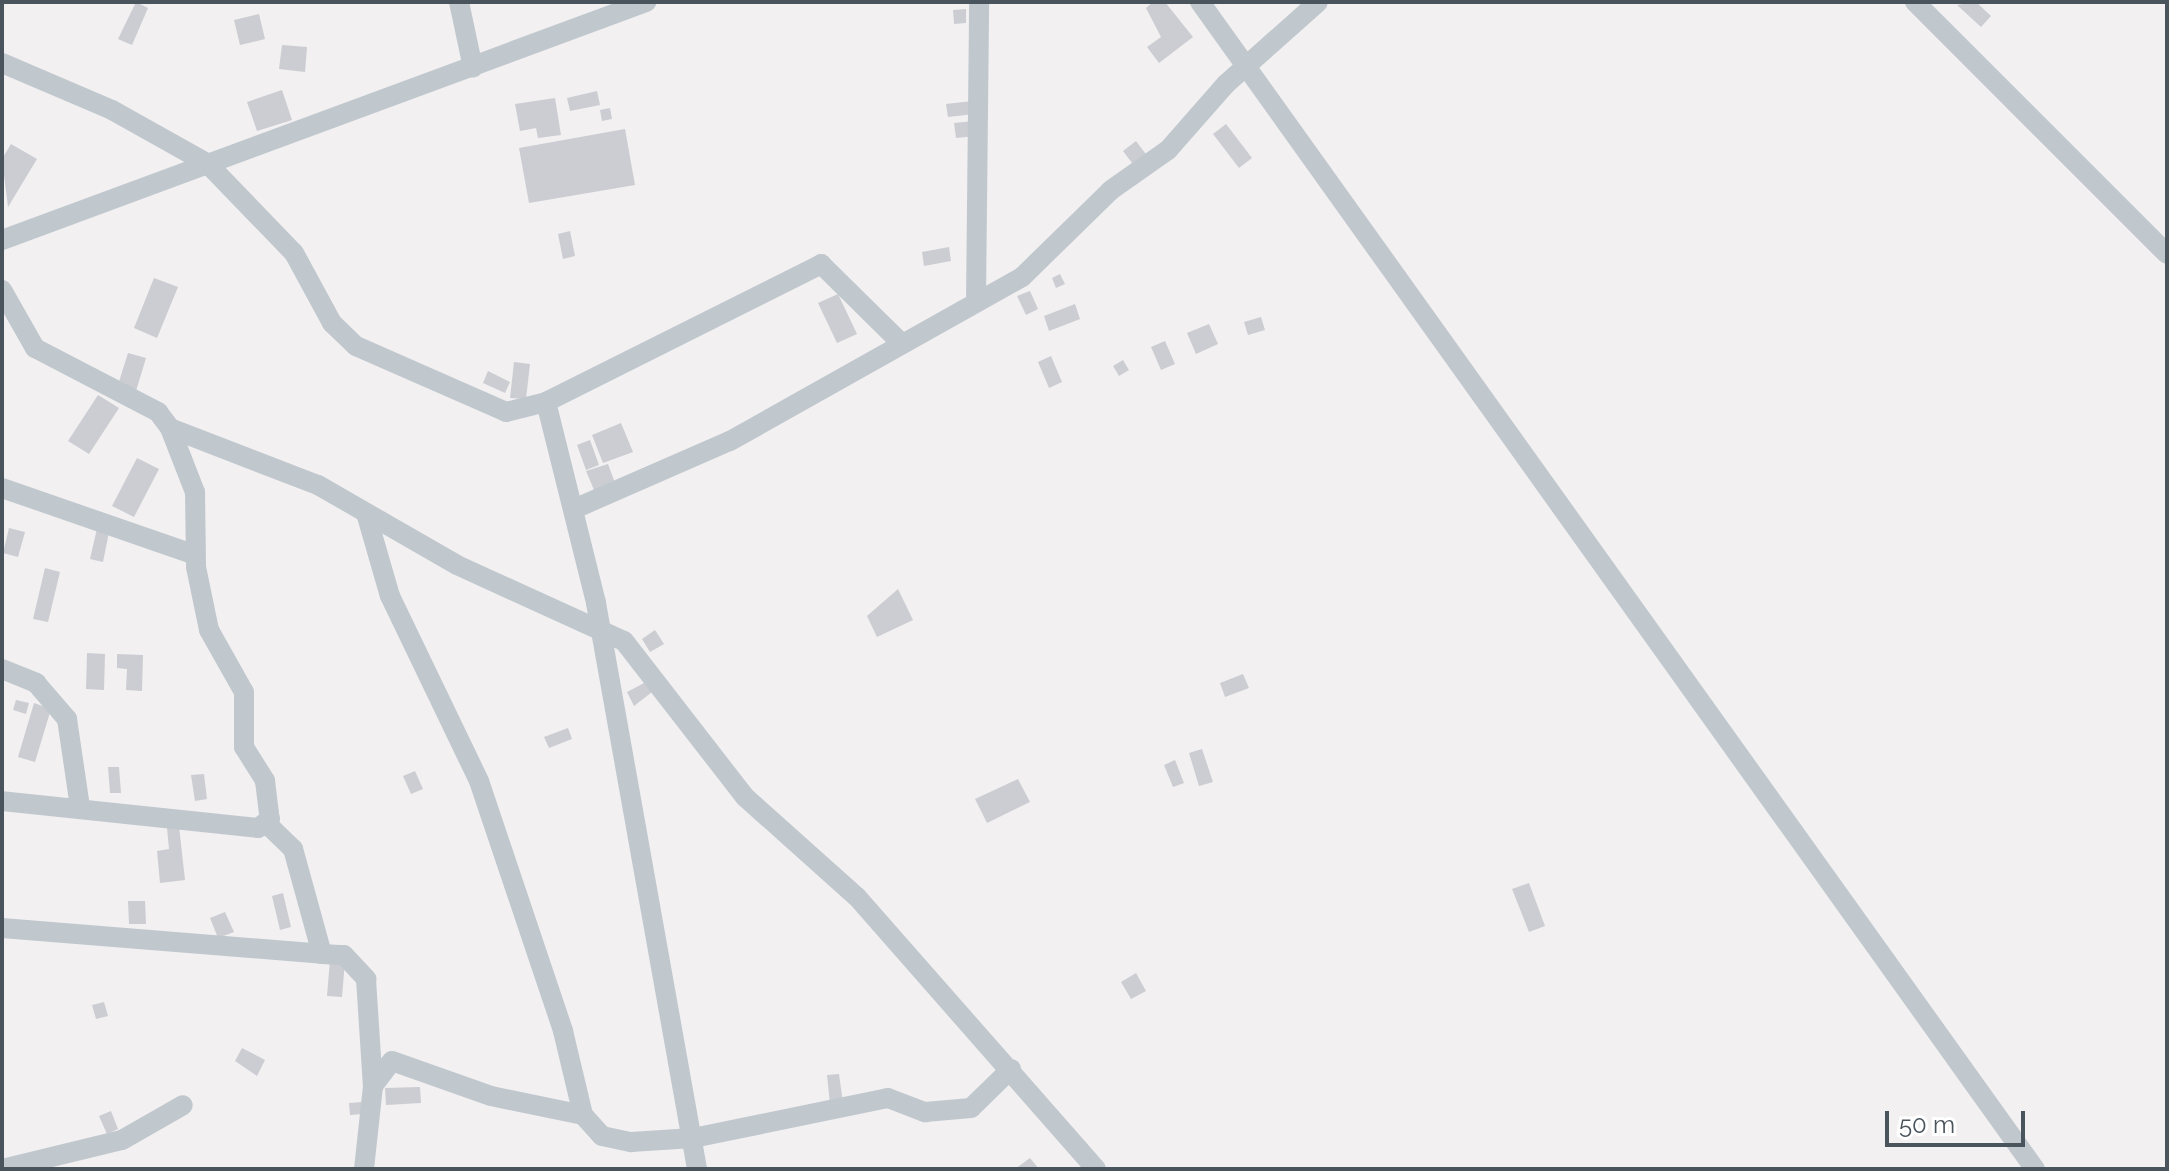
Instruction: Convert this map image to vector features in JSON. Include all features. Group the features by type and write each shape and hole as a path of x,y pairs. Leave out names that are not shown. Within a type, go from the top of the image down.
{"street":[{"path":"459,2 473,68"},
{"path":"2,240 646,2"},
{"path":"976,302 979,2"},
{"path":"1200,2 1249,63 2035,1169"},
{"path":"1915,2 2167,254"},
{"path":"574,509 730,441 976,302 1051,253 1111,190 1168,150 1249,63 1314,4"},
{"path":"2,63 112,110 207,163 294,253 332,323 356,346 506,412 546,402 821,264 901,343"},
{"path":"2,290 35,348 158,412 170,428 195,492 195,555 209,630 244,692 244,747 265,781 268,825"},
{"path":"546,402 600,625 697,1169"},
{"path":"170,428 318,485 457,565 600,625 624,641 745,797 857,897 1096,1169"},
{"path":"2,488 195,555"},
{"path":"366,513 390,596 479,781 563,1031 583,1115 602,1136 631,1142 693,1138 888,1098 925,1112 971,1108 1011,1069"},
{"path":"2,669 36,683 67,719 80,807"},
{"path":"2,801 268,825 293,849 322,954"},
{"path":"2,928 344,955 366,979 373,1086 364,1169"},
{"path":"373,1086 392,1061 491,1096 583,1115"},
{"path":"2,1169 122,1140 183,1105"}],"building":[{"path":"136,2 148,8 132,45 118,39"},
{"path":"1153,2 1165,2 1193,37 1159,63 1147,47 1161,37 1146,8"},
{"path":"1976,2 1991,16 1981,27 1957,5"},
{"path":"966,9 966,23 954,24 953,10"},
{"path":"259,14 265,39 240,45 234,20"},
{"path":"282,45 307,47 305,72 279,69"},
{"path":"282,90 292,120 257,131 247,102"},
{"path":"597,91 600,105 570,111 567,98"},
{"path":"555,98 561,135 538,138 536,128 520,131 515,104"},
{"path":"973,101 974,114 948,117 946,104"},
{"path":"610,108 612,119 602,121 600,110"},
{"path":"974,121 976,136 956,138 954,123"},
{"path":"1226,124 1252,158 1239,168 1213,134"},
{"path":"625,129 635,185 529,203 519,148"},
{"path":"1136,141 1148,157 1135,167 1123,151"},
{"path":"11,144 37,159 8,207 2,159"},
{"path":"570,231 575,256 563,259 558,234"},
{"path":"949,247 951,261 924,266 922,252"},
{"path":"1060,274 1065,284 1056,288 1052,278"},
{"path":"154,278 178,287 157,338 134,328"},
{"path":"1030,291 1038,309 1026,315 1017,296"},
{"path":"838,294 857,334 837,343 818,303"},
{"path":"1075,304 1080,319 1049,331 1044,316"},
{"path":"1261,317 1265,330 1248,335 1244,322"},
{"path":"1209,324 1218,344 1196,354 1187,333"},
{"path":"1165,341 1175,364 1161,370 1151,347"},
{"path":"128,353 146,358 136,391 118,385"},
{"path":"1051,356 1062,382 1049,388 1038,362"},
{"path":"1123,360 1129,370 1119,376 1113,366"},
{"path":"514,362 530,364 526,399 510,398"},
{"path":"488,371 510,382 505,393 483,383"},
{"path":"98,395 119,408 89,454 68,441"},
{"path":"621,423 633,452 603,463 592,435"},
{"path":"590,440 599,465 586,470 577,445"},
{"path":"137,458 159,469 134,517 112,506"},
{"path":"608,464 615,483 594,490 586,471"},
{"path":"98,524 110,527 103,562 90,559"},
{"path":"9,528 25,532 18,557 3,553"},
{"path":"45,568 60,572 48,622 33,619"},
{"path":"898,589 913,620 877,637 867,616"},
{"path":"655,630 664,644 650,652 642,639"},
{"path":"87,653 105,654 104,690 86,689"},
{"path":"117,654 143,655 142,691 126,690 127,669 117,668"},
{"path":"1243,674 1249,688 1225,697 1220,683"},
{"path":"646,682 652,692 634,706 627,692"},
{"path":"16,700 29,703 26,714 13,710"},
{"path":"34,703 51,709 35,762 18,757"},
{"path":"568,728 572,739 549,748 544,737"},
{"path":"1202,749 1213,782 1199,786 1189,753"},
{"path":"1175,760 1184,783 1173,787 1164,765"},
{"path":"108,767 119,767 121,793 110,793"},
{"path":"415,771 423,789 411,794 403,776"},
{"path":"204,774 207,799 195,801 191,775"},
{"path":"1018,779 1030,802 987,823 975,799"},
{"path":"179,826 185,880 160,883 157,851 169,849 167,828"},
{"path":"1529,883 1545,926 1529,932 1512,889"},
{"path":"283,893 291,927 280,930 272,896"},
{"path":"128,901 145,901 146,924 129,924"},
{"path":"225,912 234,932 218,938 210,918"},
{"path":"330,960 345,961 342,997 327,996"},
{"path":"1136,973 1146,991 1131,999 1121,982"},
{"path":"104,1002 108,1016 96,1019 92,1005"},
{"path":"242,1048 265,1060 257,1076 235,1061"},
{"path":"839,1074 843,1103 830,1104 827,1075"},
{"path":"420,1087 421,1103 386,1105 385,1088"},
{"path":"362,1102 363,1114 350,1115 349,1103"},
{"path":"111,1111 118,1129 107,1134 99,1116"},
{"path":"1030,1158 1039,1169 1015,1169"}]}
